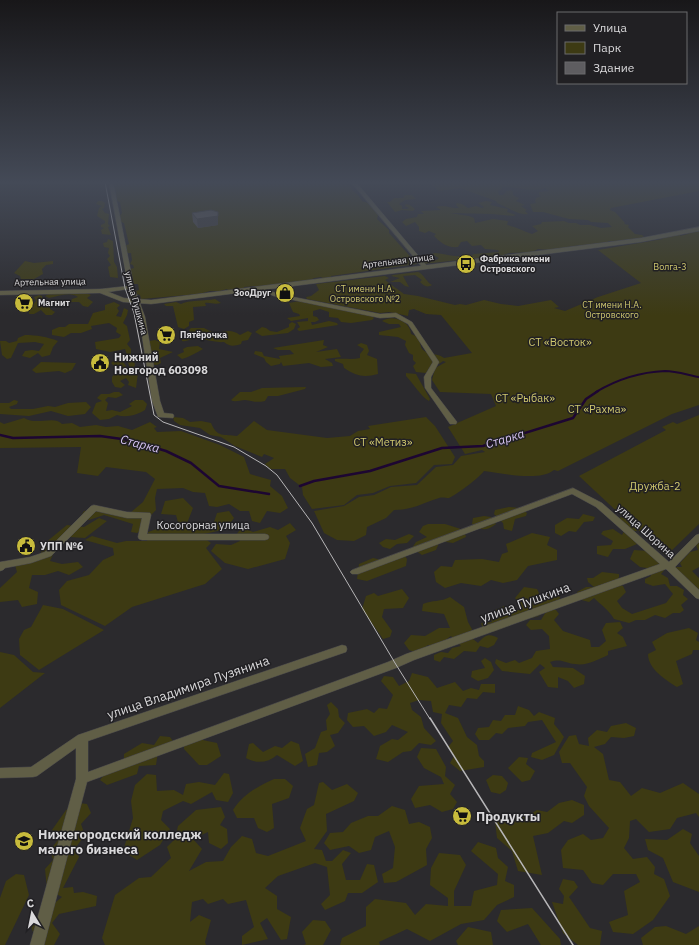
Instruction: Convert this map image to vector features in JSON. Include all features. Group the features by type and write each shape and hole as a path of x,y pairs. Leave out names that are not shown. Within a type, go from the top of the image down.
{"street":[{"name":"улица Пушкина","path":"119,226 131,287 142,317 159,410 161,415 170,416"},
{"path":"390,226 425,267"},
{"name":"Артельная улица","path":"0,293 101,290 111,292 124,300 137,302 178,299 641,240 699,229"},
{"path":"111,292 131,287"},
{"path":"261,289 276,294 380,316 396,315 410,323 436,362 428,372 426,381 428,388 453,422"},
{"name":"улица Шорина","path":"355,572 573,491 599,505 668,566 699,596"},
{"name":"Косогорная улица","path":"0,568 1,565 31,560 48,554 94,508 127,515 147,515 142,537 265,537"},
{"path":"668,566 699,538"},
{"name":"улица Пушкина","path":"82,779 392,665 410,657 668,566"},
{"name":"улица Владимира Лузянина","path":"0,774 33,772 82,738 342,649"},
{"path":"37,945 82,779 82,738"}],"green space":[{"path":"110,226 108,227 111,235 102,234 101,230 104,228 101,227"},
{"path":"125,226 385,226 389,230 389,233 417,264 331,276 331,278 324,279 321,277 314,278 309,281 256,289 254,286 244,287 243,290 230,292 227,289 199,294 141,299 140,295 136,294 136,291 139,290 138,284 133,284 130,280 132,275 127,270 134,268 133,265 130,264 132,260 131,253 127,253 125,251 127,249 125,246 129,244"},
{"path":"418,226 510,226 532,234 538,231 532,226 612,227 611,226 628,226 635,234 642,235 644,237 617,242 609,241 605,244 572,246 548,250 538,249 532,252 509,253 503,255 423,264 418,257 437,260 439,258 432,254 435,253 466,257 474,254 499,252 498,250 485,249 481,245 472,246 467,241 461,242 458,247 447,246 434,236 436,234 429,231 425,233 419,231"},
{"path":"699,230 699,405 672,414 558,471 554,470 539,476 520,476 484,471 457,494 449,498 440,498 412,508 394,510 386,518 367,527 366,535 354,541 337,540 324,533 314,511 344,506 359,497 374,495 391,487 417,485 436,467 453,465 461,456 485,452 482,450 465,454 448,427 496,406 491,394 440,392 432,380 435,368 446,362 443,361 439,364 432,364 426,373 416,372 413,366 416,363 413,360 413,355 409,353 405,345 406,341 398,337 379,335 379,332 401,327 399,324 389,324 382,321 391,318 404,322 410,329 411,334 418,337 423,350 428,353 439,355 444,358 472,353 441,315 426,314 414,309 409,310 408,316 389,312 380,313 307,299 306,297 311,296 319,290 316,284 385,276 389,278 385,280 404,294 455,305 466,305 484,300 518,306 551,300 559,307 554,308 565,311 598,297 641,283 598,250 663,239 659,237 673,234 681,234 680,236"},
{"path":"108,239 113,241 114,262 117,267 118,278 110,277 108,267 111,265 107,259 110,256 108,253 109,248 104,247 103,243 107,242"},
{"path":"25,261 34,263 53,261 53,264 46,265 42,269 43,274 34,279 21,279 20,276 14,273"},
{"path":"418,272 422,274 432,285 424,285 420,282 422,280 415,275 403,276 409,287 400,282 390,282 400,278 391,276 393,275"},
{"path":"81,291 91,295 87,298 93,302 88,307 83,306 79,302 71,302 72,299 78,297 75,295 64,294 49,298 45,296 50,293"},
{"path":"39,295 42,296 43,303 50,305 50,309 55,312 52,315 46,315 41,310 34,314 29,314 29,310 36,301 34,297"},
{"path":"215,299 221,303 205,303 206,306 193,307 194,320 189,322 189,326 184,329 178,327 173,306 166,306 164,304 176,302 181,304"},
{"path":"309,301 368,312 374,318 372,320 351,323 341,322 338,318 329,317 329,312 320,309 313,311 313,316 317,317 319,320 311,322 312,325 329,321 337,323 338,325 299,331 297,329 300,327 297,322 308,321 308,318 291,321 287,318 300,316 299,314 293,312 289,303"},
{"path":"114,302 120,305 117,308 119,311 116,316 121,317 124,308 128,310 123,323 127,326 130,340 127,344 131,349 131,355 127,355 125,349 110,352 96,349 95,342 119,338 121,335 116,332 117,328 109,323 91,326 92,329 81,333 71,333 64,337 52,335 52,330 59,327 65,327 69,324 88,324 93,313 105,310 105,305"},
{"path":"292,322 296,324 294,329 288,333 262,336 255,332 262,327 270,331 277,332 289,327 289,324"},
{"path":"191,328 204,328 216,334 228,331 240,335 248,331 252,333 248,340 242,341 241,344 234,346 228,345 224,342 202,339 182,341 181,335 184,332 191,334 189,330"},
{"path":"25,335 42,336 58,341 53,347 50,355 42,357 38,353 30,358 22,356 25,351 39,351 44,344 35,342 18,343 11,358 7,359 2,355 0,341 6,341 9,343 17,341 18,338"},
{"path":"155,340 160,342 159,349 173,352 160,358 161,363 157,365 148,364 150,355 143,346 144,342"},
{"path":"324,340 323,345 328,347 316,352 337,349 341,357 325,359 332,363 333,366 321,367 309,363 283,366 281,362 280,364 271,366 264,358 254,354 255,351 262,352 264,356 280,359 279,356 294,354 290,350 278,350 273,348"},
{"path":"361,343 367,345 369,351 367,355 377,359 378,374 364,376 352,373 344,368 343,364 335,361 335,359 360,358 360,354 364,349 357,345"},
{"path":"198,346 203,349 182,359 177,355 184,352 183,349 187,347"},
{"path":"131,358 135,364 133,371 138,373 136,388 128,385 129,382 126,378 120,381 125,385 121,388 115,387 112,382 112,377 118,370 111,363 115,360 122,360 126,366 126,371 130,368 127,360"},
{"path":"41,362 76,363 72,370 65,373 59,371 36,373 32,370"},
{"path":"406,373 416,374 430,399 429,401 420,394 406,376"},
{"path":"306,387 305,389 278,396 268,396 265,401 256,402 231,400 240,392 251,392 262,388"},
{"path":"119,392 123,395 116,398 108,397 105,400 108,403 106,411 112,410 120,412 132,406 129,404 135,400 143,400 147,404 145,410 131,416 117,415 109,419 100,420 92,413 96,403 102,401 97,398 101,394 109,394"},
{"path":"14,400 18,401 17,404 9,407 11,409 33,409 48,406 55,407 68,403 86,402 91,407 85,414 68,416 51,411 29,416 0,414 0,403 9,403"},
{"name":"Дружба-2","path":"699,415 699,524 666,556 638,530 634,532 637,544 625,549 613,549 608,557 597,554 597,546 611,545 613,541 601,534 603,531 613,529 622,535 627,526 618,520 620,517 624,518 579,476 666,430 662,427 673,422 677,424"},
{"name":"СТ «Метиз»","path":"173,417 183,418 190,422 201,421 211,423 213,428 218,433 225,435 237,436 254,421 267,430 327,438 350,436 358,431 370,429 368,426 426,417 435,426 455,457 452,464 434,465 416,483 390,486 373,493 357,495 344,505 312,509 303,495 302,487 290,478 285,469 271,469 265,464 274,458 264,454 262,457 235,446 221,437 210,435 200,428 180,425 174,421"},
{"path":"24,418 34,421 55,420 62,424 72,423 80,427 96,425 106,427 118,426 132,430 150,422 157,427 154,428 157,432 181,431 220,445 244,457 250,474 271,480 270,486 282,496 288,508 280,513 267,511 260,523 252,521 249,511 240,511 229,504 217,507 209,506 205,493 193,492 183,488 157,489 155,498 156,510 149,517 146,527 137,533 131,532 133,524 104,515 89,520 79,519 84,511 95,509 130,513 143,502 155,479 146,472 106,467 98,476 77,473 81,447 0,448 0,422 4,424"},
{"path":"183,498 193,508 186,526 197,530 214,522 217,513 229,511 234,518 226,529 200,535 211,543 206,548 222,569 205,584 132,607 105,626 61,605 59,590 67,581 89,575 103,560 114,555 113,548 85,540 92,536 117,543 126,541 147,541 148,532 178,522 176,515 161,514 165,501"},
{"path":"509,507 520,508 527,513 526,516 515,519 512,531 504,529 503,523 494,514 495,510"},
{"path":"583,514 595,517 593,521 584,522 576,532 569,531 561,536 555,533 555,525 567,518 579,519"},
{"path":"484,516 491,517 496,524 490,528 482,529 472,524 473,518"},
{"path":"99,518 107,521 85,538 69,537 57,546 50,561 62,564 78,562 83,567 69,575 58,571 45,575 32,575 29,588 38,592 37,604 22,607 18,600 0,602 0,588 17,572 15,565 38,560 45,543 67,525 84,527"},
{"path":"290,523 296,530 286,536 290,543 285,559 248,569 225,563 211,551 216,544 231,545 240,541 236,535 242,527 253,532 270,527 278,530"},
{"path":"428,524 445,524 464,530 466,537 453,543 440,541 436,550 422,555 412,548 416,542 427,537 419,532 423,526"},
{"path":"532,533 550,537 547,545 557,550 557,560 528,566 517,580 503,583 491,580 481,586 461,583 445,588 436,582 434,572 441,566 452,567 455,560 482,559 499,562 502,554 508,552 506,544"},
{"path":"409,534 414,536 407,543 397,544 390,549 383,547 379,543 386,539 395,540"},
{"path":"699,539 699,567 692,571 699,578 699,590 690,586 687,578 678,577 674,574 676,567 682,567 680,563 690,552 698,550 695,543"},
{"path":"634,550 648,551 666,568 661,574 668,578 670,586 677,586 684,590 683,595 688,599 681,605 684,610 680,613 673,613 665,618 655,615 645,620 636,620 629,623 614,619 594,598 589,602 578,599 577,592 586,587 594,587 588,582 587,578 593,578 602,572 619,574 616,582 623,586 626,592 617,601 622,608 632,614 666,603 673,594 665,584 653,586 645,583 645,579 651,576 647,568 640,567 630,559"},
{"path":"404,555 407,559 406,566 367,581 357,579 359,564 373,558 386,561"},
{"path":"524,587 537,589 539,593 535,599 539,602 546,600 548,593 552,592 560,597 559,603 544,608 539,616 532,618 520,614 511,617 509,626 493,632 483,630 481,623 492,622 489,613 504,606 515,611 523,609 515,598"},
{"path":"402,589 409,598 403,608 384,609 382,617 392,631 390,637 383,639 362,609 366,596 374,593 378,596"},
{"path":"450,597 464,607 468,622 474,633 473,639 478,643 483,638 490,635 498,638 494,645 488,648 480,646 476,652 464,651 454,659 444,657 440,662 434,660 434,655 441,652 448,653 452,648 461,646 451,636 437,646 428,645 418,653 409,650 404,643 411,635 425,636 439,628 450,628 444,614 422,611 423,604"},
{"path":"43,605 63,609 104,630 39,670 20,655 19,639 24,630 31,627"},
{"path":"547,610 556,610 559,614 554,620 563,631 590,640 591,647 599,647 606,641 602,630 606,623 620,622 623,628 617,633 623,637 627,646 608,651 608,655 588,663 575,664 557,660 550,662 553,667 573,668 585,676 584,684 574,688 568,681 558,677 558,688 548,687 539,672 545,668 540,664 530,674 502,671 495,663 496,659 506,663 515,660 519,663 532,658 536,651 550,649 549,636 542,629 531,630 526,625 530,620 541,620"},
{"path":"689,628 698,633 696,640 699,642 699,650 693,650 692,654 676,661 683,684 677,687 658,674 651,664 648,654 656,650 652,642 667,633"},
{"path":"0,652 14,655 33,672 45,673 0,708"},
{"path":"485,658 491,662 494,670 488,678 478,681 471,677 472,671 485,668 481,661"},
{"path":"412,673 428,677 437,688 455,682 463,691 471,688 479,690 481,684 495,684 495,693 483,692 477,699 467,698 461,707 449,705 445,713 458,718 467,737 477,745 479,756 484,761 484,767 460,771 450,763 454,756 448,747 453,741 441,723 442,714 433,712 431,701 419,700 410,703 412,710 421,717 424,728 436,741 431,745 419,743 411,751 403,752 388,762 376,759 380,746 392,739 398,740 408,732 392,725 386,732 374,736 364,726 353,727 347,720 348,713 367,709 374,713 379,708 387,709 393,695 381,681 384,676 393,677 399,686 409,681"},
{"path":"331,702 338,709 339,717 345,723 338,733 330,735 335,746 327,752 319,753 317,765 308,767 305,754 315,748 321,732 327,730 326,720 330,714 327,705"},
{"path":"518,706 529,710 534,716 539,712 555,718 554,724 564,737 554,755 542,760 531,757 532,753 556,742 542,720 528,722 525,726 508,728 502,734 496,733 489,740 479,740 475,734 478,728 489,727 493,720 501,721 505,715 515,715"},
{"path":"626,723 636,728 634,736 624,738 611,737 605,744 594,747 603,754 609,780 620,782 631,796 642,788 660,793 683,783 699,794 699,817 696,813 677,818 670,829 649,832 636,819 630,821 629,838 624,848 633,859 647,857 655,867 654,874 664,879 670,896 653,920 633,934 613,932 609,922 628,915 624,891 640,882 636,874 613,874 603,885 592,883 583,870 563,868 561,850 568,840 583,834 591,840 603,838 609,828 589,806 584,796 587,787 570,763 562,763 559,752 569,736 576,735 579,744 589,746 588,738 597,730 607,732 611,726"},
{"path":"160,736 170,737 175,744 171,751 158,752 156,765 139,766 137,774 107,785 100,780 114,762 124,760 124,754 142,743 154,745"},
{"path":"193,738 217,743 221,756 207,765 199,765 184,749 184,741"},
{"path":"291,741 299,744 303,761 295,766 277,755 270,760 262,762 246,758 249,744 253,743 263,752 275,746 282,748"},
{"path":"421,748 436,749 446,767 445,776 455,785 450,794 457,802 453,809 442,812 430,805 415,808 411,799 419,786 444,784 441,777 424,768 417,757"},
{"path":"519,757 528,758 526,764 535,771 530,780 522,782 508,768"},
{"path":"224,773 229,774 233,793 228,802 216,800 212,792 191,804 183,801 163,811 161,820 170,829 160,845 137,860 123,851 133,818 131,801 135,785 147,774 156,775 157,791 174,790 183,795 186,784 199,782 215,785"},
{"path":"493,775 502,776 508,783 506,790 500,794 491,792 486,780"},
{"path":"274,779 285,779 293,786 289,798 272,804 274,828 267,832 258,828 254,818 237,818 233,810 237,804 256,788"},
{"path":"323,782 332,790 347,784 358,793 354,801 326,814 327,831 314,849 322,850 326,861 332,861 343,850 351,853 342,864 346,880 360,880 367,864 374,865 378,882 362,893 348,893 345,901 325,910 321,904 330,895 327,867 315,863 278,876 265,888 277,896 277,909 291,917 287,939 281,940 267,918 260,923 268,939 242,945 242,936 254,927 246,900 228,904 223,899 208,904 203,899 192,902 190,922 199,915 211,920 205,942 206,945 105,945 102,938 115,895 139,878 151,877 171,858 167,847 175,839 178,826 196,810 221,807 225,817 220,825 227,829 228,843 221,849 209,843 208,832 193,839 202,849 189,871 206,862 223,861 231,847 242,836 252,839 256,853 268,856 306,841 300,828 307,809 314,805 319,783"},
{"path":"572,800 584,805 584,815 572,823 564,821 548,833 533,836 542,875 518,871 512,851 497,838 495,821 514,815 525,817 537,810 547,812 559,803"},
{"path":"79,803 87,804 91,813 81,824 85,835 76,847 79,857 63,888 73,887 74,893 83,892 97,896 96,906 59,914 52,923 60,934 54,945 37,945 31,926 48,919 51,906 62,897 47,889 45,869 53,860 50,850 58,840 52,830 66,810"},
{"path":"392,806 405,810 409,824 419,822 430,827 432,838 426,849 427,865 396,882 384,883 382,874 393,868 395,847 389,831 375,837 371,850 359,853 349,846 330,850 324,843 330,833 343,832 351,823 368,816 378,816"},
{"path":"683,829 692,834 690,843 699,856 699,892 673,882 663,858 648,850 645,839 667,840"},
{"path":"478,842 496,848 498,858 508,867 505,881 514,885 514,897 497,905 484,920 461,924 430,941 407,929 379,942 380,945 340,945 342,938 366,926 366,907 375,899 406,903 415,915 426,904 448,906 448,898 430,885 431,868 439,853 460,855 466,865 454,891 454,906 471,906 474,891 497,885 498,874 471,851"},
{"path":"16,874 24,875 29,895 5,945 0,945 0,898 6,881"},
{"path":"563,879 574,881 578,887 569,897 590,928 602,931 600,945 578,945 563,933 552,902 563,904 564,896 559,889"},
{"path":"532,908 560,939 561,945 541,945 528,924 507,932 497,921 501,910"},
{"path":"313,920 325,921 331,930 323,945 304,945 306,944 302,932"},
{"path":"666,926 686,934 699,926 699,945 643,945 641,938 655,927"},
{"path":"468,927 491,932 493,945 458,945 456,941"}],"waterway":[{"name":"Старка","path":"598,391 620,380 647,373 669,371 699,377"},
{"name":"Старка","path":"300,486 314,481 370,471 442,448 483,446 573,418 586,399 598,391"},
{"name":"Старка","path":"0,435 13,438 100,436 129,440 166,451 191,463 219,486 269,494"}],"tram line":[{"path":"113,226 125,288 134,313 154,415 163,422 234,447 266,466 277,475 312,523 430,719"},
{"path":"430,718 573,945"}],"place":[{"name":"Фабрика имени Островского","path":"466,264"},
{"name":"ЗооДруг","path":"285,293"},
{"name":"Магнит","path":"24,303"},
{"name":"Пятёрочка","path":"166,335"},
{"name":"Нижний Новгород 603098","path":"100,363"},
{"name":"УПП №6","path":"26,546"},
{"name":"Продукты","path":"462,816"},
{"name":"Нижегородский колледж малого бизнеса","path":"24,841"}],"park label":[{"name":"Волга-3","path":"670,267"},
{"name":"СТ имени Н.А. Островского №2","path":"365,294"},
{"name":"СТ имени Н.А. Островского","path":"612,310"},
{"name":"СТ «Восток»","path":"560,342"},
{"name":"СТ «Рыбак»","path":"525,398"},
{"name":"СТ «Рахма»","path":"597,409"}]}
